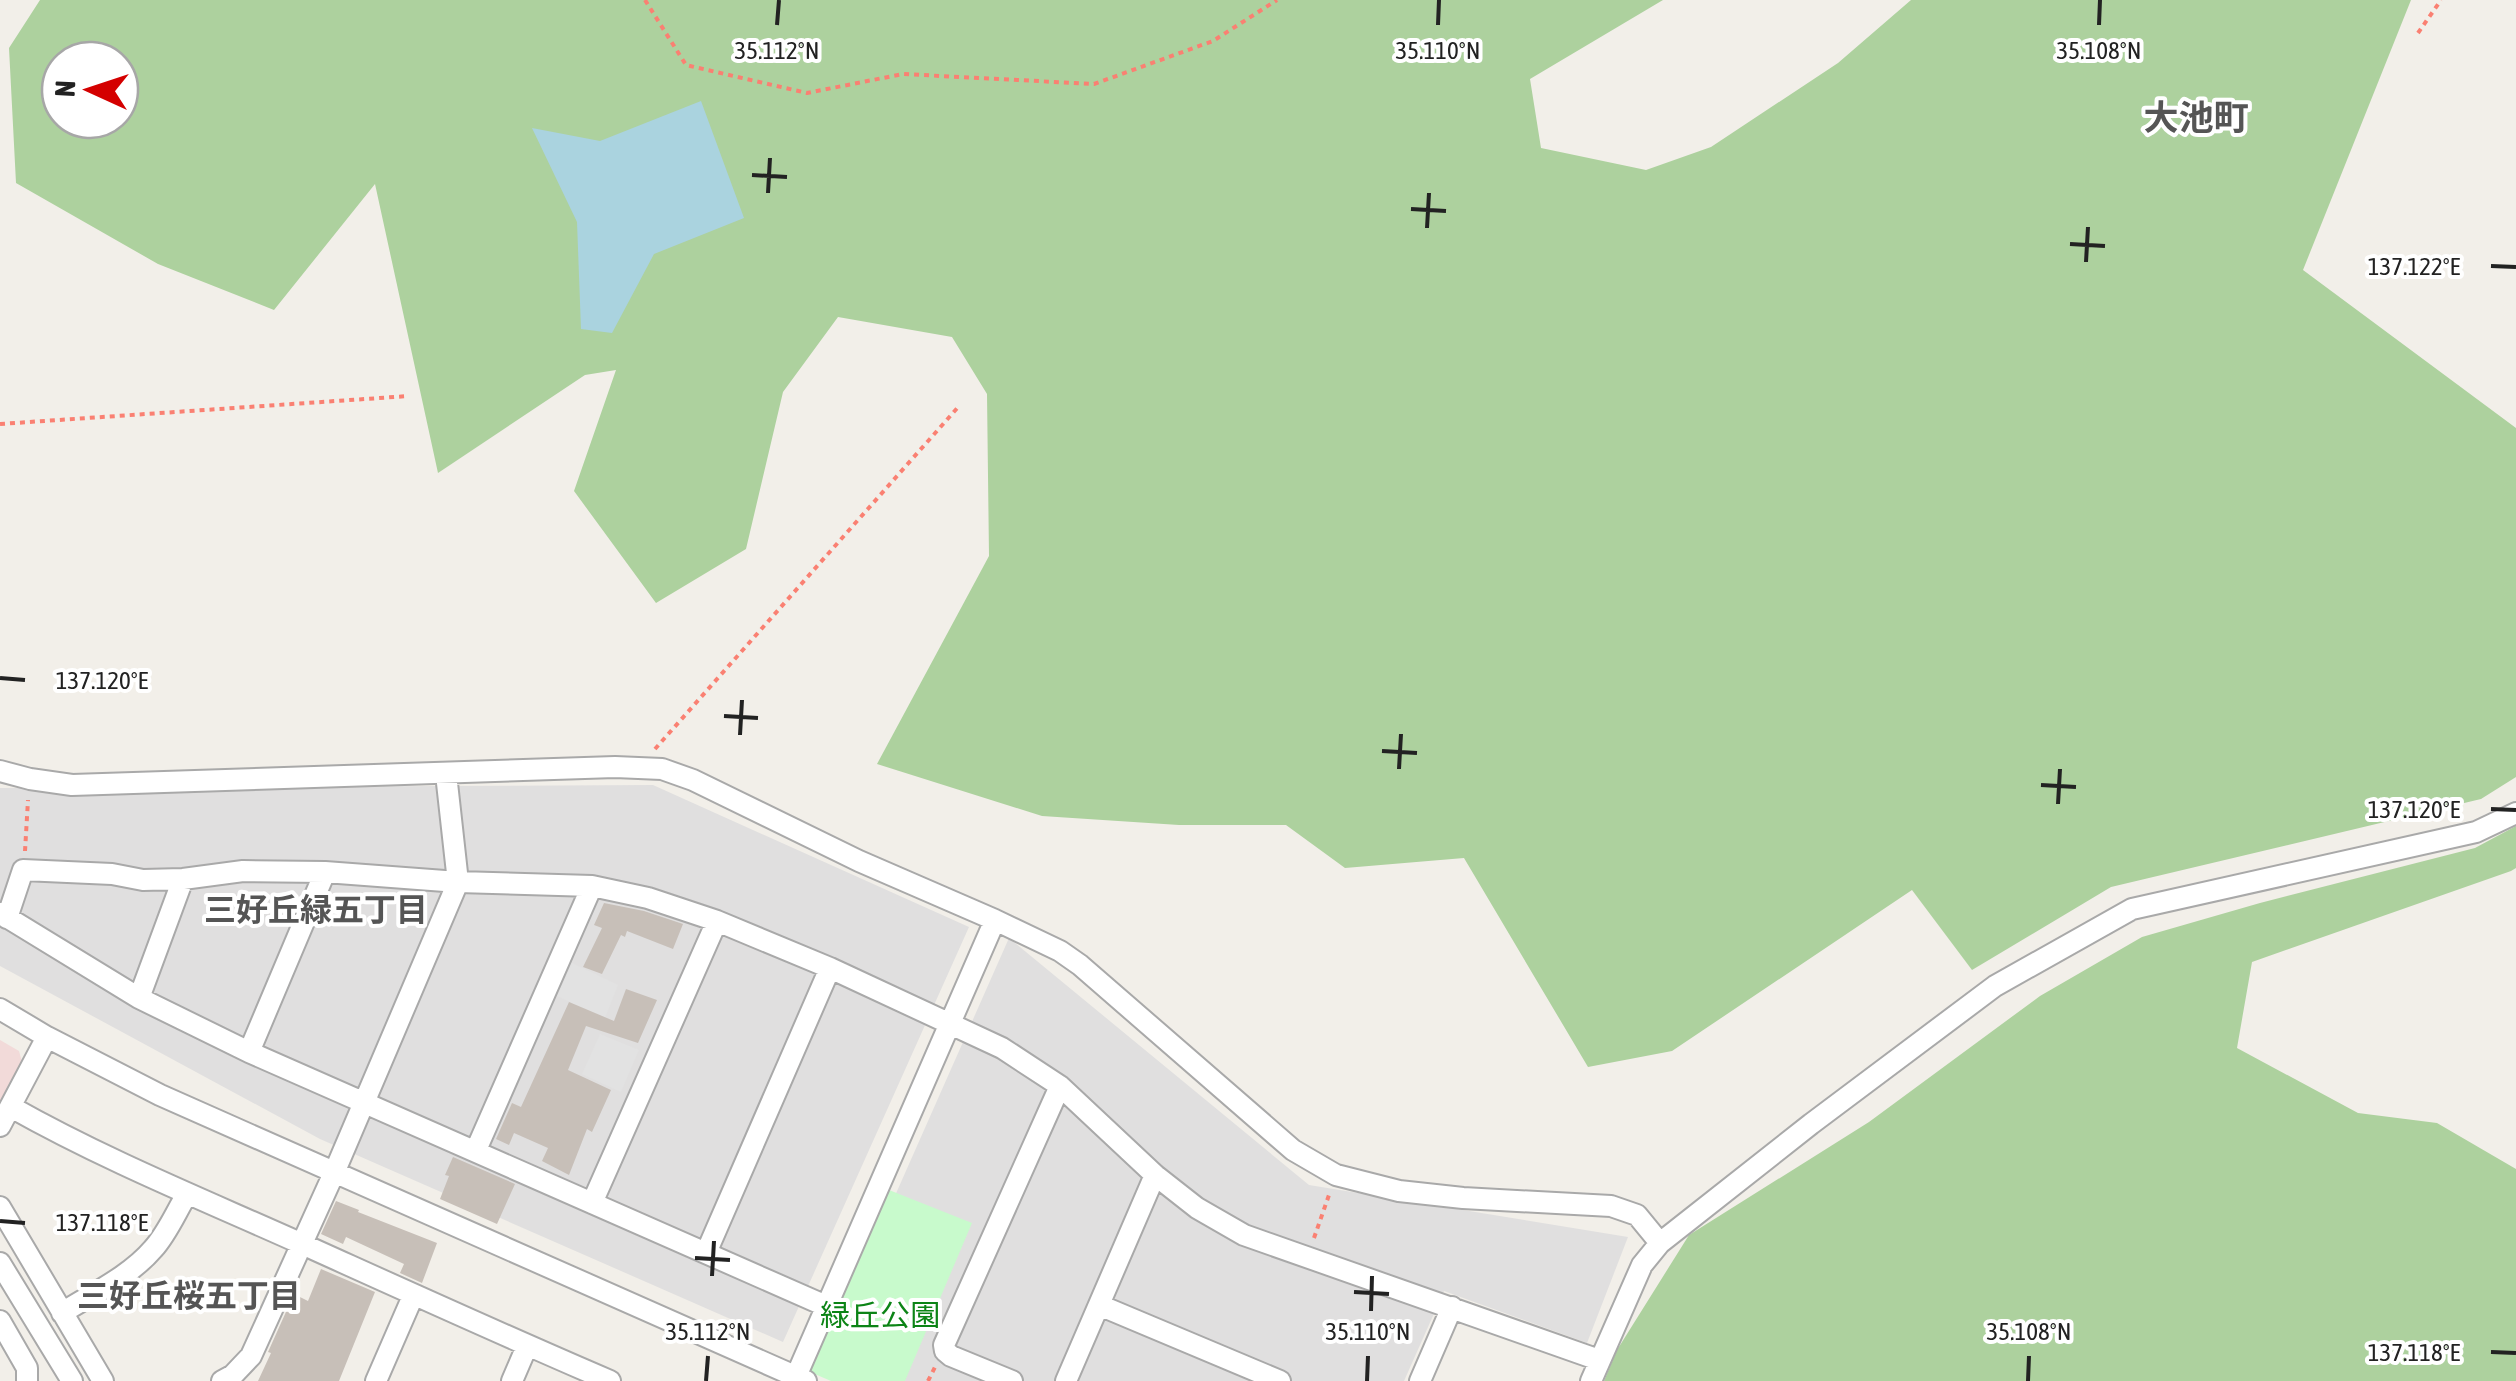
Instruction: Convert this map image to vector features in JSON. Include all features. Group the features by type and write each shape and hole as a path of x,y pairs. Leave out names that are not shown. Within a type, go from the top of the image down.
{"street":[{"path":"0,770 72,785 662,769 1070,956 1294,1150 1336,1176 1398,1192 1611,1206 1636,1215 1660,1243"},
{"path":"231,1379 251,1356 303,1245 458,882 446,774"},
{"path":"1591,1381 1642,1265 1660,1243 1995,986 2132,909 2476,832 2516,813"},
{"path":"826,1306 249,1052 139,998 4,916 24,870 112,874 143,880 243,871 325,872 458,882 592,886 648,898 717,921 830,968 1002,1048 1060,1086 1155,1176 1244,1235 1599,1360"},
{"path":"249,1052 325,872"},
{"path":"139,998 184,879"},
{"path":"476,1150 592,886"},
{"path":"0,1009 160,1095 799,1380 826,1306 995,920"},
{"path":"592,1203 717,921"},
{"path":"706,1253 830,968"},
{"path":"0,1126 47,1037"},
{"path":"1012,1381 951,1356 944,1345 1060,1086"},
{"path":"11,1107 75,1143 610,1381"},
{"path":"1066,1381 1155,1176"},
{"path":"62,1313 148,1255 158,1245 187,1194"},
{"path":"0,1207 103,1381"},
{"path":"0,1263 72,1381"},
{"path":"376,1381 413,1296"},
{"path":"1099,1305 1280,1381"},
{"path":"1420,1381 1452,1307"},
{"path":"0,1321 28,1368 27,1381"},
{"path":"512,1381 527,1346"}],"path":[{"path":"645,0 686,64 807,93 903,74 1094,84 1213,41 1277,0"},
{"path":"2418,33 2441,0"},
{"path":"0,424 409,396"},
{"path":"638,768 960,405"},
{"path":"24,870 30,778"},
{"path":"1308,1257 1336,1176"}],"shaded area":[{"path":"653,785 969,927 783,1342 320,1139 0,966 0,788"},
{"path":"1009,938 1309,1185 1628,1237 1587,1343 1444,1291 1404,1381 863,1381 821,1363"},
{"path":"572,963 618,985 605,1018 557,996"},
{"path":"600,1034 639,1050 621,1092 582,1074"},
{"path":"0,1040 19,1051 22,1062 0,1102"}],"green space":[{"path":"40,0 1663,0 1530,79 1541,148 1646,170 1711,147 1838,63 1911,0 2411,0 2303,270 2516,428 2516,777 2481,799 2111,887 1972,970 1912,890 1672,1051 1588,1067 1464,858 1345,868 1286,825 1179,825 1042,816 877,764 989,556 987,394 952,337 838,317 783,392 746,549 656,603 574,491 616,370 585,375 438,473 375,184 274,310 158,264 16,183 9,48"},
{"path":"2516,826 2516,868 2511,871 2252,962 2237,1048 2358,1113 2437,1123 2516,1169 2516,1381 1604,1381 1617,1350 1689,1235 1869,1122 2040,996 2142,937 2475,848"},
{"name":"緑丘公園","path":"884,1188 972,1223 905,1381 831,1381 803,1369"}],"water":[{"path":"701,101 744,218 654,254 612,333 581,329 577,222 532,128 600,141"}],"building":[{"path":"604,903 683,924 673,949 627,931 625,937 621,935 602,974 583,967 602,928 594,925"},
{"path":"626,989 657,1000 638,1043 586,1026 568,1070 611,1090 592,1132 587,1129 569,1175 542,1161 548,1148 514,1133 509,1145 496,1139 512,1103 521,1107 569,1002 614,1021"},
{"path":"453,1157 515,1184 497,1224 440,1199"},
{"path":"336,1201 437,1243 422,1283 400,1273 404,1264 346,1237 343,1244 321,1234"},
{"path":"321,1269 375,1292 339,1381 258,1381 294,1294 308,1301"}],"district":[{"name":"大池町","path":"2196,118"},
{"name":"三好丘緑五丁目","path":"316,910"},
{"name":"三好丘桜五丁目","path":"189,1296"}]}
